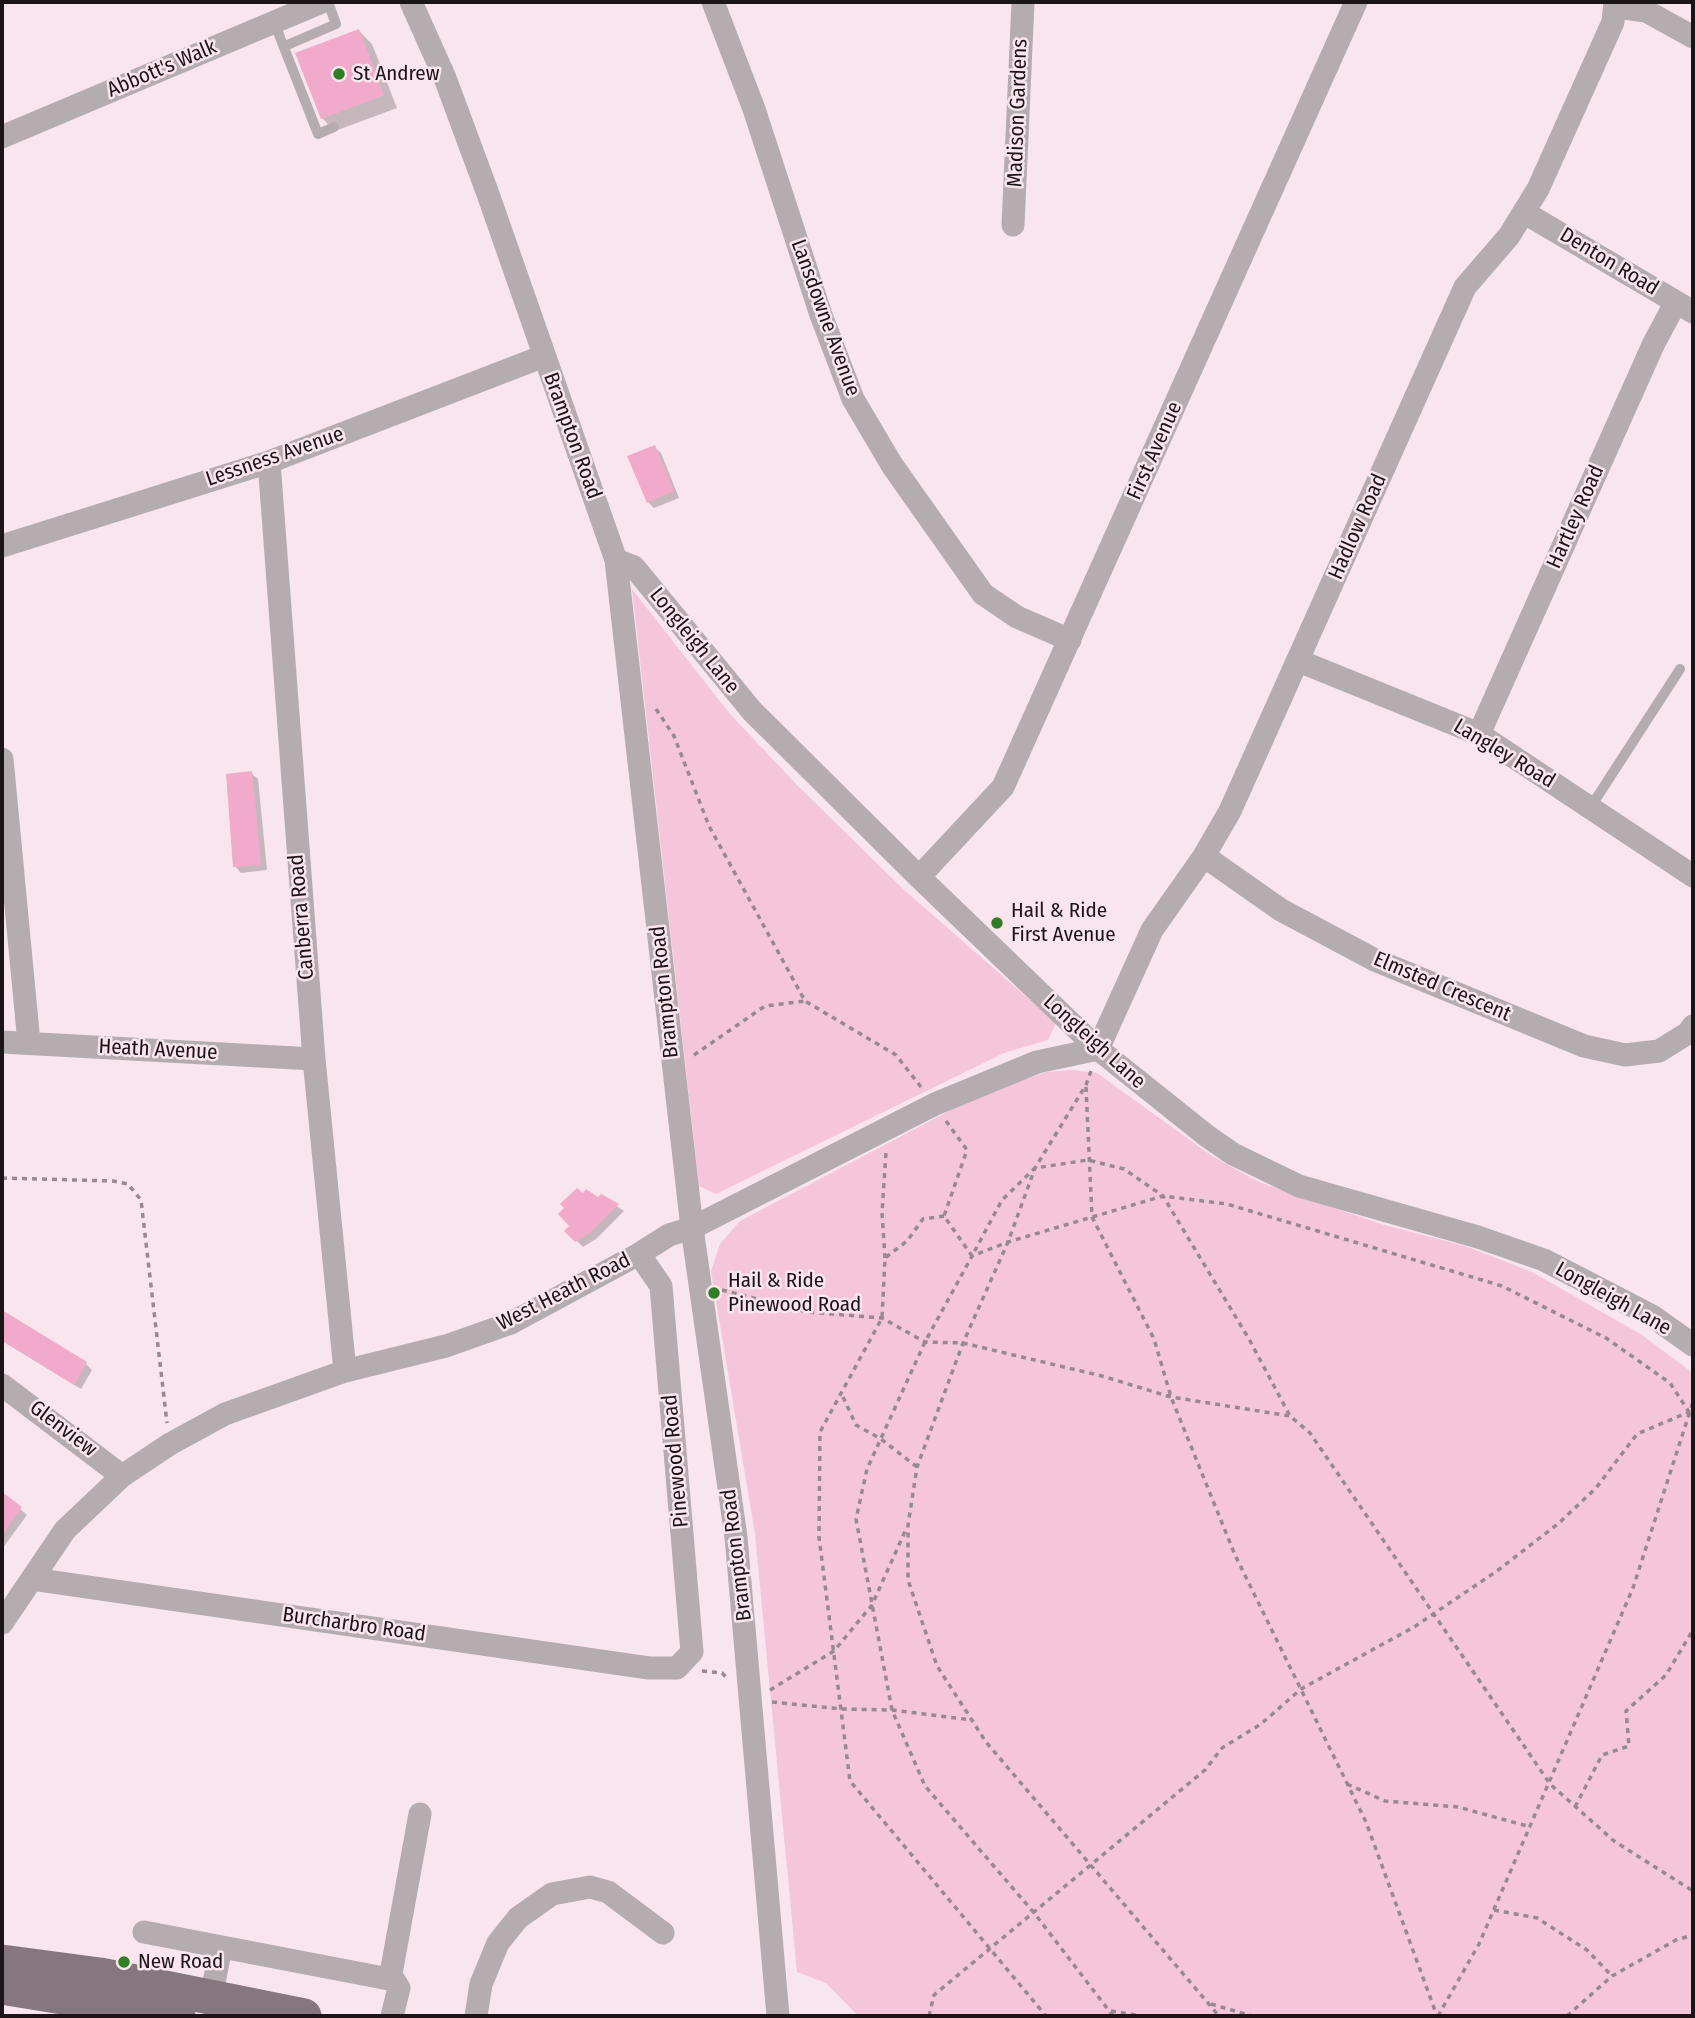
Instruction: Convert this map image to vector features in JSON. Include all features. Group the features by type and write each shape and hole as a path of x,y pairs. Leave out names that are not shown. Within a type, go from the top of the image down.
{"main road":[{"path":"2,1962 100,1975 304,2016"},
{"path":"2,1987 178,2016"}],"street":[{"name":"Abbott's Walk","path":"2,137 322,2"},
{"name":"Brampton Road","path":"411,2 445,78 488,194 617,560 692,1228 736,1537 753,1700 778,2016"},
{"name":"Lansdowne Avenue","path":"713,2 754,108 821,315 853,399 892,465 983,594 1017,617 1070,640"},
{"name":"Madison Gardens","path":"1013,225 1023,2"},
{"name":"First Avenue","path":"919,877 1003,787 1356,2"},
{"path":"1616,4 1646,11 1693,37"},
{"name":"Hadlow Road","path":"1098,1049 1152,930 1204,856 1230,811 1465,287 1525,213 1603,46 1616,4"},
{"name":"Denton Road","path":"1525,213 1685,307"},
{"name":"Hartley Road","path":"1479,734 1654,343 1685,307"},
{"name":"Lessness Avenue","path":"2,546 269,462 544,356"},
{"name":"Canberra Road","path":"269,462 314,1059 345,1371"},
{"name":"Longleigh Lane","path":"617,560 634,567 752,711 919,877 1098,1049 1207,1136 1266,1172 1332,1198 1478,1237 1544,1260 1652,1316 1693,1345"},
{"name":"Langley Road","path":"1299,662 1479,734 1693,876"},
{"path":"2,759 29,1043"},
{"name":"Elmsted Crescent","path":"1204,856 1280,910 1375,960 1584,1046 1625,1055 1660,1051 1688,1033 1693,1026"},
{"name":"Heath Avenue","path":"2,1042 314,1059"},
{"name":"West Heath Road","path":"2,1623 65,1531 122,1476 170,1444 225,1414 345,1371 446,1346 511,1322 639,1254 669,1235 692,1228 935,1104 1038,1062 1098,1049"},
{"name":"Pinewood Road","path":"639,1254 661,1286 692,1652 677,1668"},
{"name":"Glenview","path":"2,1385 122,1476"},
{"name":"Burcharbro Road","path":"33,1579 649,1668 677,1668"},
{"path":"390,1979 420,1814"},
{"path":"476,2016 481,1984 498,1943 518,1918 552,1894 590,1887 608,1892 663,1933"},
{"path":"145,1932 394,1980 399,1988 392,2016"},
{"path":"212,1998 221,1947"}],"lane":[{"path":"285,46 336,24 328,2"},
{"path":"274,22 318,134 334,128"},
{"path":"1590,808 1679,669"}],"path":[{"path":"652,703 674,736 709,825 805,1001 897,1055 968,1150 944,1216"},
{"path":"674,1065 707,1049 765,1006 805,1001"},
{"path":"1098,1049 1086,1085 1035,1168 1008,1242 963,1343 917,1468 908,1525 908,1580 937,1666 986,1742 1219,2016"},
{"path":"1086,1085 1092,1217 1154,1339 1171,1397 1235,1555 1366,1822 1437,2016"},
{"path":"880,1132 886,1154 882,1213 885,1258 883,1318 843,1396 820,1432 819,1537 843,1709 850,1781 1046,2016"},
{"path":"1113,2016 1035,1914 925,1786 892,1710 856,1519 867,1469 925,1342 1002,1200 1035,1168 1088,1160 1124,1169 1163,1196 1249,1339 1290,1416 1310,1433 1550,1784 1614,1841 1693,1891"},
{"path":"2,1178 113,1181 128,1184 141,1200 170,1444"},
{"path":"972,1256 1008,1242 1163,1196 1227,1204 1502,1286 1606,1338 1671,1383 1693,1418"},
{"path":"944,1216 972,1256"},
{"path":"885,1258 907,1241 923,1219 944,1216"},
{"path":"700,1285 807,1312 883,1318 925,1342 963,1343 1102,1376 1171,1397 1290,1416"},
{"path":"843,1396 856,1425 881,1438 917,1468"},
{"path":"1437,2016 1457,1987 1494,1910 1633,1588 1693,1402"},
{"path":"929,2016 934,1995 988,1947 1035,1914 1205,1770 1222,1748 1261,1724 1301,1689 1432,1615 1497,1571 1559,1523 1596,1488 1637,1434 1689,1412"},
{"path":"753,1700 834,1651 872,1605 908,1525"},
{"path":"1574,1807 1602,1755 1629,1746 1626,1711 1666,1675 1693,1630"},
{"path":"677,1668 722,1673 753,1700 843,1709 892,1710 972,1720"},
{"path":"1347,1784 1385,1801 1458,1807 1531,1827"},
{"path":"1494,1910 1536,1918 1587,1951 1612,1976"},
{"path":"1567,2016 1612,1976 1676,1940 1693,1935"},
{"path":"1209,2003 1252,2016"},
{"path":"1109,2011 1142,2016"}],"shaded area":[{"path":"632,589 730,714 797,785 902,888 1056,1023 1048,1040 1004,1053 716,1194 699,1186"},
{"path":"1071,1070 1097,1073 1212,1156 1259,1182 1381,1224 1465,1246 1532,1272 1642,1335 1693,1373 1693,2016 858,2016 826,1983 797,1972 755,1534 711,1271 720,1244 740,1221 985,1092 1047,1072"}],"building":[{"name":"St Andrew","path":"359,29 384,95 321,119 295,53"},
{"path":"655,445 674,491 647,503 627,456"},
{"path":"252,771 261,865 233,867 226,774"},
{"path":"577,1188 583,1193 586,1189 598,1197 601,1194 619,1204 590,1233 575,1242 564,1231 569,1226 558,1214 564,1208 560,1204"},
{"path":"2,1310 87,1362 74,1385 2,1340"},
{"path":"2,1492 22,1507 2,1535"}],"place":[{"name":"St Andrew","path":"339,74"},
{"name":"Hail & Ride First Avenue","path":"997,923"},
{"name":"Hail & Ride Pinewood Road","path":"714,1293"},
{"name":"New Road","path":"124,1962"}]}
